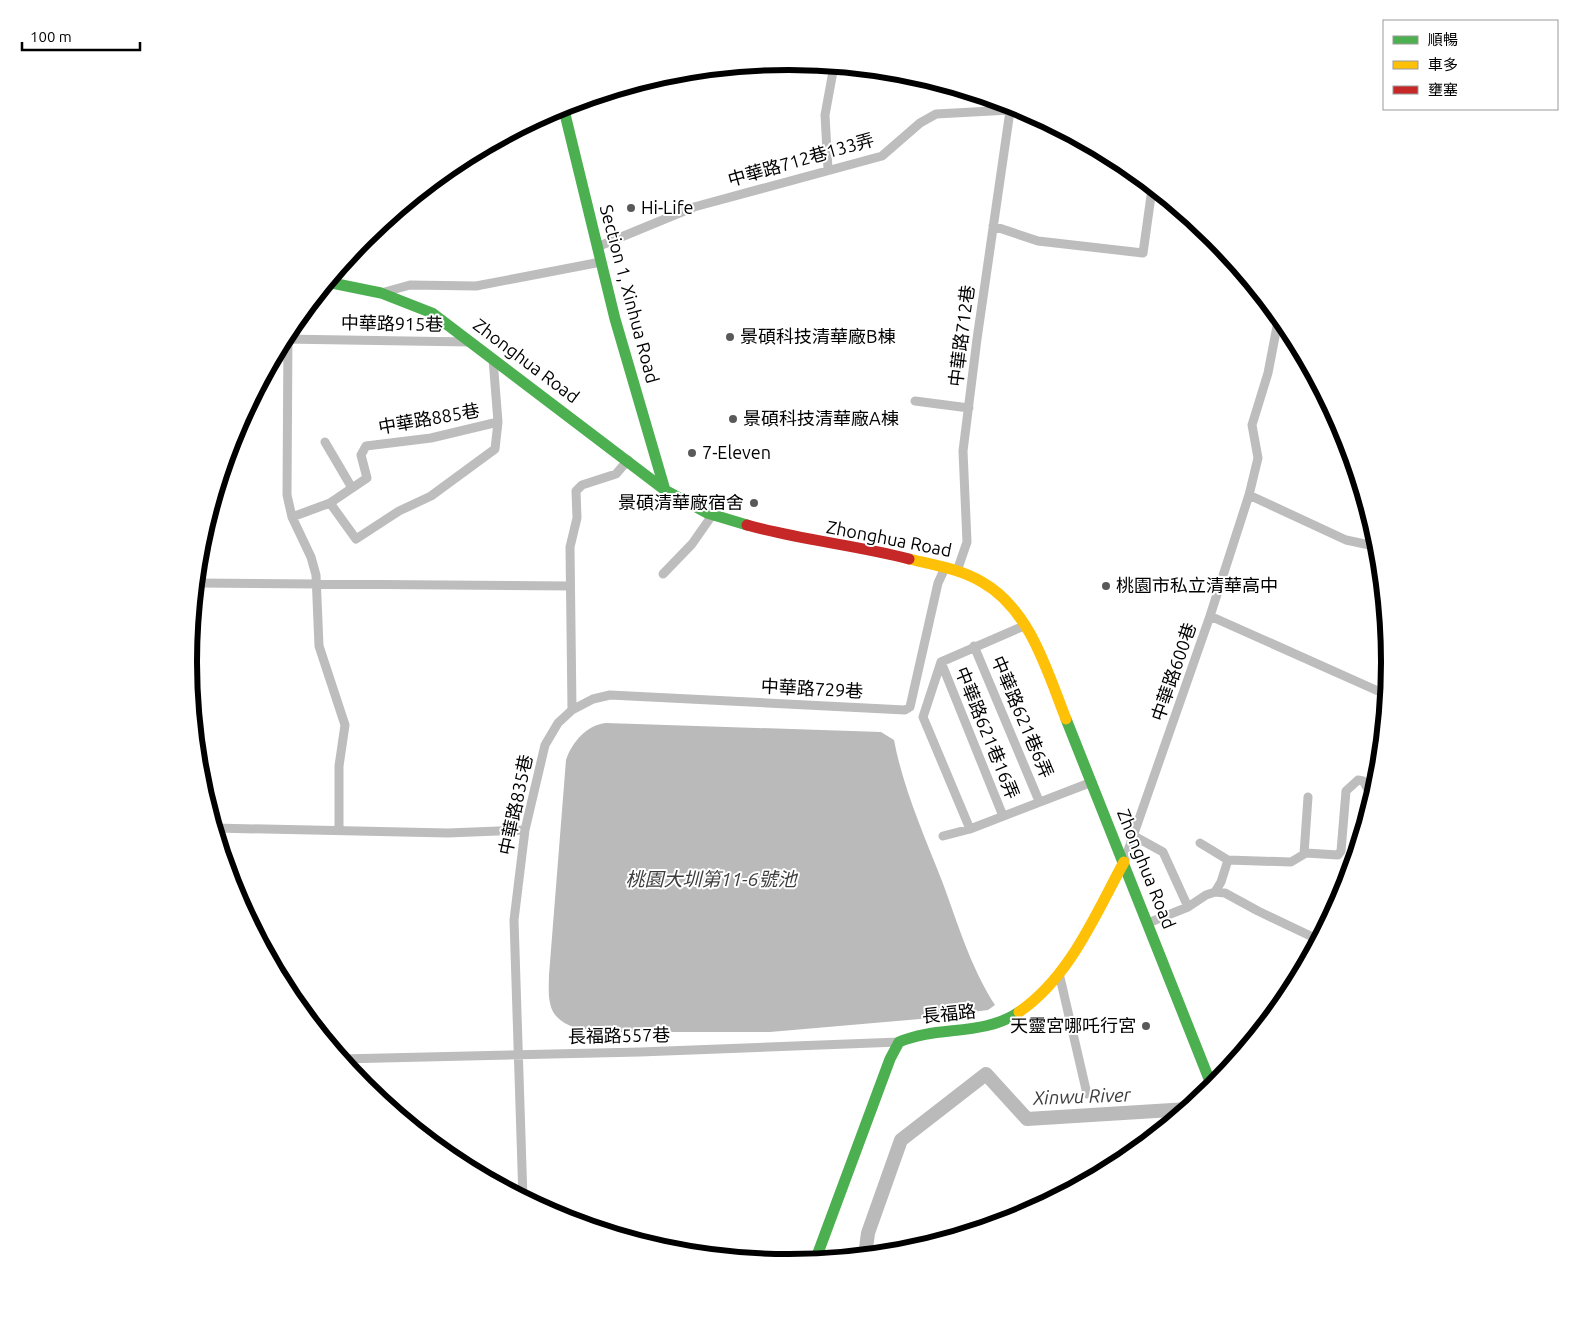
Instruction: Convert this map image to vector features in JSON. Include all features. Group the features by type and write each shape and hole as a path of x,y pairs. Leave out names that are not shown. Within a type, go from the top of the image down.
{"main road":[{"name":"Section 1, Xinhua Road","path":"565,114 600,262 665,490"},
{"name":"Zhonghua Road","path":"334,284 381,293 432,313 628,460 665,490 713,514 817,542 880,551 956,571 983,582 1015,608 1026,625 1092,782 1209,1080"},
{"name":"長福路","path":"899,1042 919,1034 985,1028 1013,1016 1034,1003 1059,973 1124,862"},
{"path":"817,1254 890,1059 899,1042"}],"street":[{"path":"828,169 825,115 833,72"},
{"name":"中華路712巷133弄","path":"597,247 694,207 828,169 882,156 920,123 936,114 998,108"},
{"name":"中華路712巷","path":"956,571 967,542 964,451 993,226 1012,113"},
{"path":"993,226 1038,241 1143,252 1151,193"},
{"path":"381,293 410,285 476,286 600,262"},
{"name":"中華路600巷","path":"1124,862 1210,616 1249,495 1258,458 1252,425 1268,373 1277,326"},
{"name":"中華路915巷","path":"293,337 470,342"},
{"path":"286,349 287,495 292,517 312,557 316,584 319,646 345,725 339,766 339,830"},
{"name":"中華路885巷","path":"352,488 367,478 360,455 366,446 431,438 498,422 493,359"},
{"path":"914,401 969,408"},
{"path":"330,503 356,539 399,511 431,496 495,449 498,422"},
{"path":"292,517 330,503 352,488 325,442"},
{"path":"572,710 570,547 577,518 576,491 582,485 616,474 628,460"},
{"path":"1249,495 1346,540 1370,545"},
{"path":"663,574 692,544 713,514"},
{"name":"中華路729巷","path":"572,710 593,698 610,695 905,710 910,707 938,583 945,568"},
{"path":"202,583 570,586"},
{"path":"1210,616 1380,692"},
{"path":"970,829 923,717 941,662 1026,625"},
{"name":"中華路621巷6弄","path":"974,646 1039,801"},
{"name":"中華路621巷16弄","path":"941,662 1003,816"},
{"name":"中華路835巷","path":"523,1192 514,927 525,830 545,745 558,723 572,710"},
{"path":"1200,843 1228,860 1291,862 1311,852 1338,855 1341,851 1346,791 1358,780 1364,781 1368,788"},
{"path":"943,836 970,829 1092,782"},
{"path":"1304,854 1308,797"},
{"path":"221,828 448,833 525,830"},
{"path":"1134,836 1163,852 1188,907"},
{"path":"1148,923 1188,907 1215,892 1221,882 1228,860"},
{"path":"1215,892 1225,893 1313,937"},
{"path":"1059,973 1087,1094"},
{"name":"長福路557巷","path":"349,1059 640,1052 899,1042"}],"water":[{"name":"桃園大圳第11-6號池","path":"606,723 881,732 894,740 908,794 921,829 978,975 995,1005 988,1010 920,1019 770,1032 598,1032 576,1028 562,1021 552,1010 549,1000 549,975 566,760 572,747 581,736 593,727"}],"waterway":[{"name":"Xinwu River","path":"866,1250 868,1233 901,1140 986,1074 1027,1119 1178,1110"}],"traffic: fast":[{"path":"565,114 615,319 665,490"},
{"path":"334,284 381,293 432,313 665,490 707,513 747,525"},
{"path":"1066,719 1209,1080"},
{"path":"817,1254 890,1059 899,1042 929,1034 990,1025 1005,1020 1019,1012"}],"traffic: slow":[{"path":"909,559 947,568 974,578 999,594 1013,608 1035,643 1066,719"},
{"path":"1019,1012 1037,998 1067,963 1080,944 1124,862"}],"traffic: jam":[{"path":"747,525 787,535 909,559"}],"place":[{"name":"Hi-Life","path":"631,208"},
{"name":"景碩科技清華廠B棟","path":"730,337"},
{"name":"景碩科技清華廠A棟","path":"733,419"},
{"name":"7-Eleven","path":"692,453"},
{"name":"景碩清華廠宿舍","path":"754,503"},
{"name":"桃園市私立清華高中","path":"1106,586"},
{"name":"天靈宮哪吒行宮","path":"1146,1026"}]}
